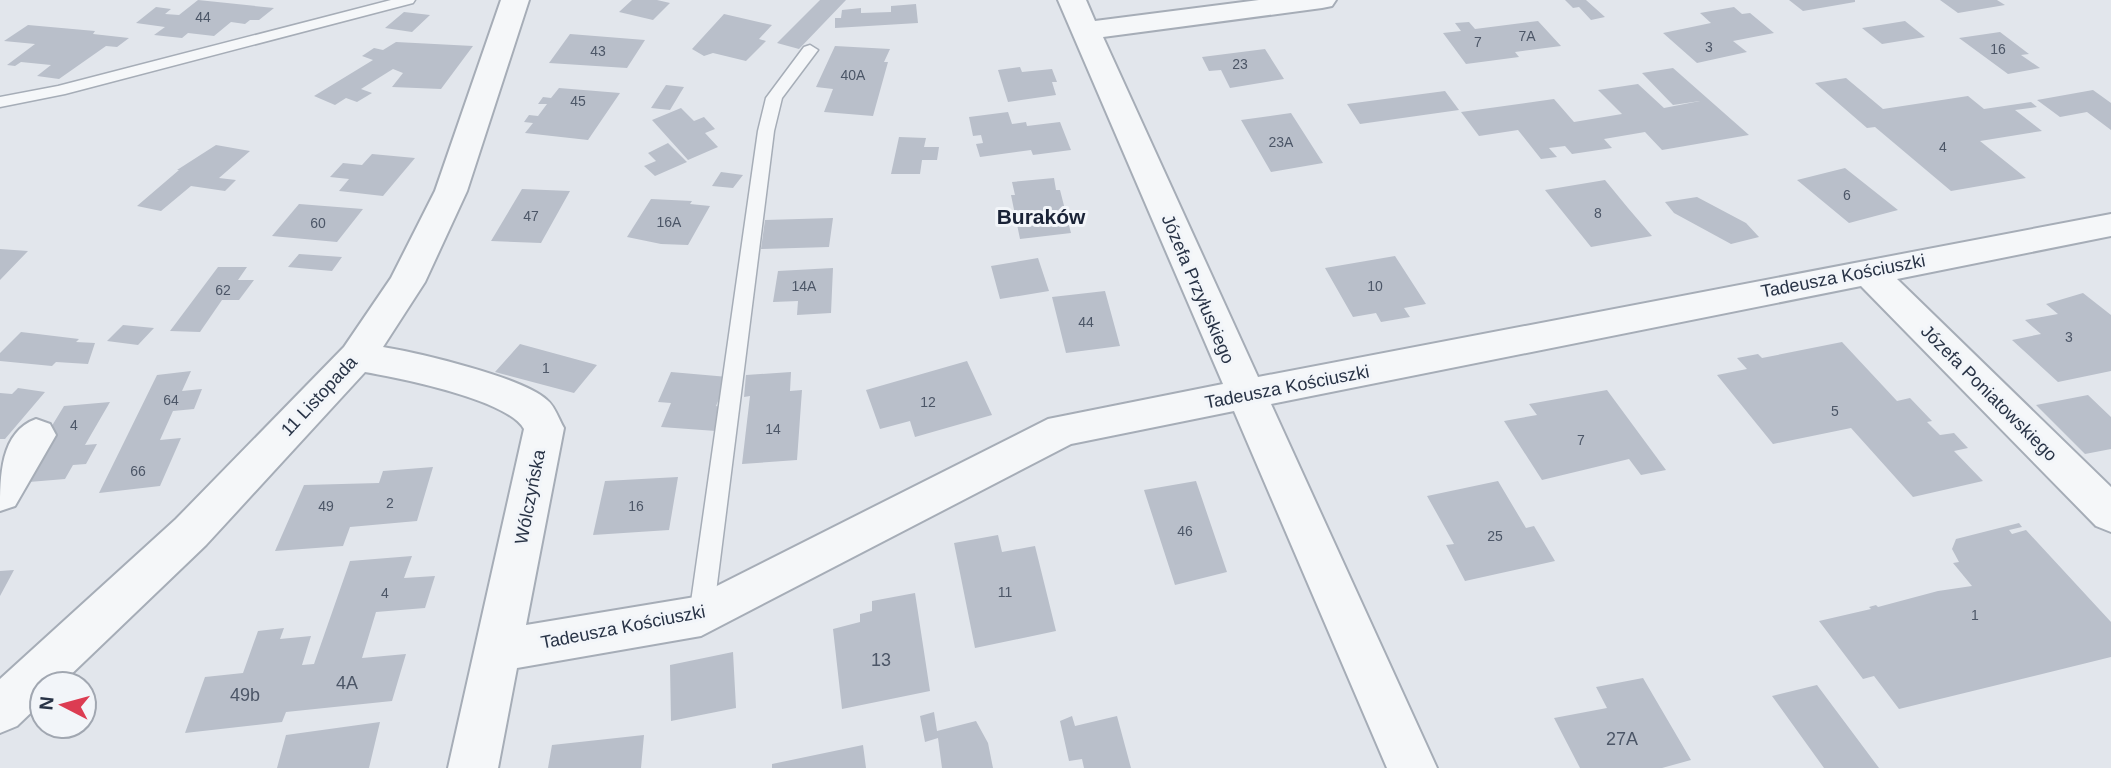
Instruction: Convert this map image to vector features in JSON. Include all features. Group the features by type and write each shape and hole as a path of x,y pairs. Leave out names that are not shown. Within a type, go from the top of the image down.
{"street":[{"name":"11 Listopada","path":"0,710 191,532 357,357 407,282 450,191 515,0"},
{"path":"1079,15 1322,0"},
{"name":"Józefa Przyłuskiego","path":"1079,15 1412,768"},
{"name":"Tadeusza Kościuszki","path":"499,650 701,616 1062,430 2111,225"},
{"name":"Józefa Poniatowskiego","path":"1867,271 2111,514"},
{"name":"Wólczyńska","path":"357,357 426,368 510,398 534,411 544,428 473,768"},
{"path":"0,494 36,435"}],"lane":[{"path":"0,102 59,91 408,0"},
{"path":"701,616 766,131 774,98 810,50"}],"building":[{"path":"198,0 274,8 259,20 250,20 245,24 231,22 214,36 188,33 182,38 154,35 165,27 136,23 156,7 171,9 165,14 179,15"},
{"path":"632,0 670,3 653,20 619,12"},
{"path":"820,0 846,0 799,49 777,43"},
{"path":"1565,0 1586,0 1605,17 1591,20 1579,7 1573,8"},
{"path":"1789,0 1855,0 1855,2 1803,11"},
{"path":"1940,0 1997,0 2005,5 1958,13"},
{"path":"916,4 918,23 835,28 835,18 841,18 842,10 861,8 861,13 891,12 891,6"},
{"path":"1734,7 1742,14 1750,13 1774,33 1733,41 1747,52 1697,63 1663,33 1711,23 1700,13"},
{"path":"404,12 430,15 412,32 385,28"},
{"path":"724,14 772,25 759,39 766,41 746,61 713,53 704,56 692,49"},
{"path":"1538,21 1561,46 1515,52 1519,57 1466,64 1443,33 1461,31 1455,23 1469,22 1475,29"},
{"path":"1905,21 1925,37 1882,44 1862,28"},
{"path":"28,25 95,31 93,34 129,38 117,47 106,46 59,79 37,76 51,65 21,62 15,66 7,65 35,44 4,41"},
{"path":"2000,32 2029,54 2021,55 2040,68 2008,74 1959,38"},
{"path":"570,34 645,40 627,68 549,63"},
{"path":"396,42 473,46 441,89 392,87 403,73 393,69 361,89 372,93 357,102 346,98 335,105 314,96 373,60 362,56 374,48 383,50"},
{"path":"835,46 890,49 884,62 888,62 873,116 824,112 833,89 816,87"},
{"path":"1265,49 1284,79 1230,88 1221,70 1209,71 1202,57"},
{"path":"1020,67 1022,72 1052,69 1057,82 1052,82 1056,95 1008,102 998,70"},
{"path":"1673,68 1749,135 1662,150 1645,132 1604,139 1612,148 1572,154 1565,146 1549,148 1557,157 1541,159 1518,130 1479,136 1461,112 1554,99 1574,122 1622,114 1598,90 1638,84 1664,108 1700,101 1673,105 1642,73"},
{"path":"1846,78 1883,109 1968,96 1984,109 2031,102 2037,107 2015,110 2042,131 1980,141 2026,178 1951,191 1875,127 1867,128 1815,83"},
{"path":"666,85 684,87 670,110 651,108"},
{"path":"559,88 620,93 588,140 525,133 533,123 524,122 529,115 538,116 547,104 538,104 543,97 551,98"},
{"path":"2093,90 2111,103 2111,130 2087,112 2060,117 2037,100"},
{"path":"1445,91 1459,110 1360,124 1347,104"},
{"path":"681,108 694,121 704,117 715,129 705,133 718,147 688,160 652,120"},
{"path":"1008,112 1012,124 1026,122 1027,126 1060,122 1071,150 1033,155 1031,150 980,157 976,144 983,143 981,135 973,136 969,117"},
{"path":"1291,113 1323,163 1271,172 1241,120"},
{"path":"899,137 926,138 924,147 939,147 937,160 922,160 920,174 891,174"},
{"path":"668,143 687,162 655,176 644,166 656,161 648,153"},
{"path":"216,145 250,151 219,178 236,180 225,191 191,186 161,211 137,206 177,170"},
{"path":"372,154 415,158 383,196 339,191 349,179 330,177 343,163 362,165"},
{"path":"1845,168 1898,210 1849,223 1797,180"},
{"path":"721,172 743,175 733,188 712,186"},
{"path":"1054,178 1056,190 1060,190 1071,233 1020,239 1011,195 1015,195 1012,182"},
{"path":"1605,180 1652,236 1591,247 1545,190"},
{"path":"522,189 570,191 541,243 491,241"},
{"path":"1697,197 1746,223 1759,237 1731,244 1674,213 1665,202"},
{"path":"651,199 692,201 690,204 710,206 688,245 661,244 627,237"},
{"path":"299,204 363,209 337,242 272,236"},
{"path":"833,218 829,247 761,249 765,220"},
{"path":"0,249 28,251 0,280"},
{"path":"299,254 342,257 332,271 288,267"},
{"path":"1395,256 1426,304 1404,308 1410,317 1381,322 1376,313 1353,317 1325,268"},
{"path":"1038,258 1049,291 1000,299 991,266"},
{"path":"218,267 247,267 238,280 254,280 239,300 222,300 200,332 170,331"},
{"path":"833,268 831,313 797,315 798,301 773,302 778,271"},
{"path":"1105,291 1120,346 1066,353 1052,297"},
{"path":"2083,293 2111,315 2111,371 2058,382 2012,340 2041,334 2025,320 2058,314 2046,304"},
{"path":"123,325 154,328 138,345 107,341"},
{"path":"21,332 95,343 88,364 56,362 52,366 0,361 0,353"},
{"path":"1842,342 1897,401 1910,398 1932,421 1927,422 1940,435 1954,433 1968,448 1954,451 1983,481 1913,497 1851,428 1773,444 1717,375 1747,369 1737,358 1758,354 1762,358"},
{"path":"520,344 597,365 574,393 495,372"},
{"path":"967,361 992,415 915,437 910,421 880,429 866,390"},
{"path":"191,371 182,391 202,389 194,409 173,411 160,440 181,438 160,486 99,493 157,375"},
{"path":"671,372 728,377 716,406 720,407 716,431 661,427 671,403 658,402"},
{"path":"791,372 790,391 802,390 797,460 742,464 750,396 744,397 746,375"},
{"path":"18,388 45,392 5,439 0,439 0,393 12,394"},
{"path":"1607,390 1666,470 1641,475 1629,459 1542,480 1504,421 1537,415 1529,404"},
{"path":"2088,395 2111,417 2111,449 2085,454 2036,405"},
{"path":"110,402 85,445 97,444 86,464 73,465 65,479 17,483 64,406"},
{"path":"433,467 417,521 350,527 343,546 275,551 304,485 379,483 383,471"},
{"path":"678,477 669,530 593,535 605,481"},
{"path":"1196,481 1227,572 1175,585 1144,490"},
{"path":"1498,481 1526,528 1534,526 1555,561 1465,581 1446,545 1454,544 1427,496"},
{"path":"2019,523 2022,527 2009,530 2012,534 2026,530 2111,622 2111,657 1899,709 1874,676 1863,679 1819,621 1871,609 1869,607 1876,605 1878,607 1938,591 1972,586 1953,563 1959,562 1952,549 1956,539"},
{"path":"998,535 1002,552 1035,546 1056,631 975,648 954,543"},
{"path":"412,556 404,578 435,576 425,608 376,612 362,658 406,654 392,701 286,712 282,722 185,733 205,677 243,673 258,631 284,628 280,639 311,636 302,665 314,664 350,561"},
{"path":"14,570 0,596 0,571"},
{"path":"915,593 930,691 842,709 833,629 860,622 860,614 872,611 872,601"},
{"path":"733,652 736,708 671,721 670,665"},
{"path":"1643,678 1691,760 1662,768 1580,768 1554,718 1607,708 1596,687"},
{"path":"1817,685 1879,768 1824,768 1772,696"},
{"path":"934,712 937,731 976,721 988,743 993,768 942,768 938,738 925,742 920,716"},
{"path":"1072,716 1075,726 1117,716 1131,768 1084,768 1082,759 1069,761 1060,721"},
{"path":"380,722 369,768 277,768 286,735"},
{"path":"644,735 641,768 548,768 552,745"},
{"path":"863,745 866,768 772,768 772,764"}],"district":[{"name":"Buraków","path":"1041,216"}]}
